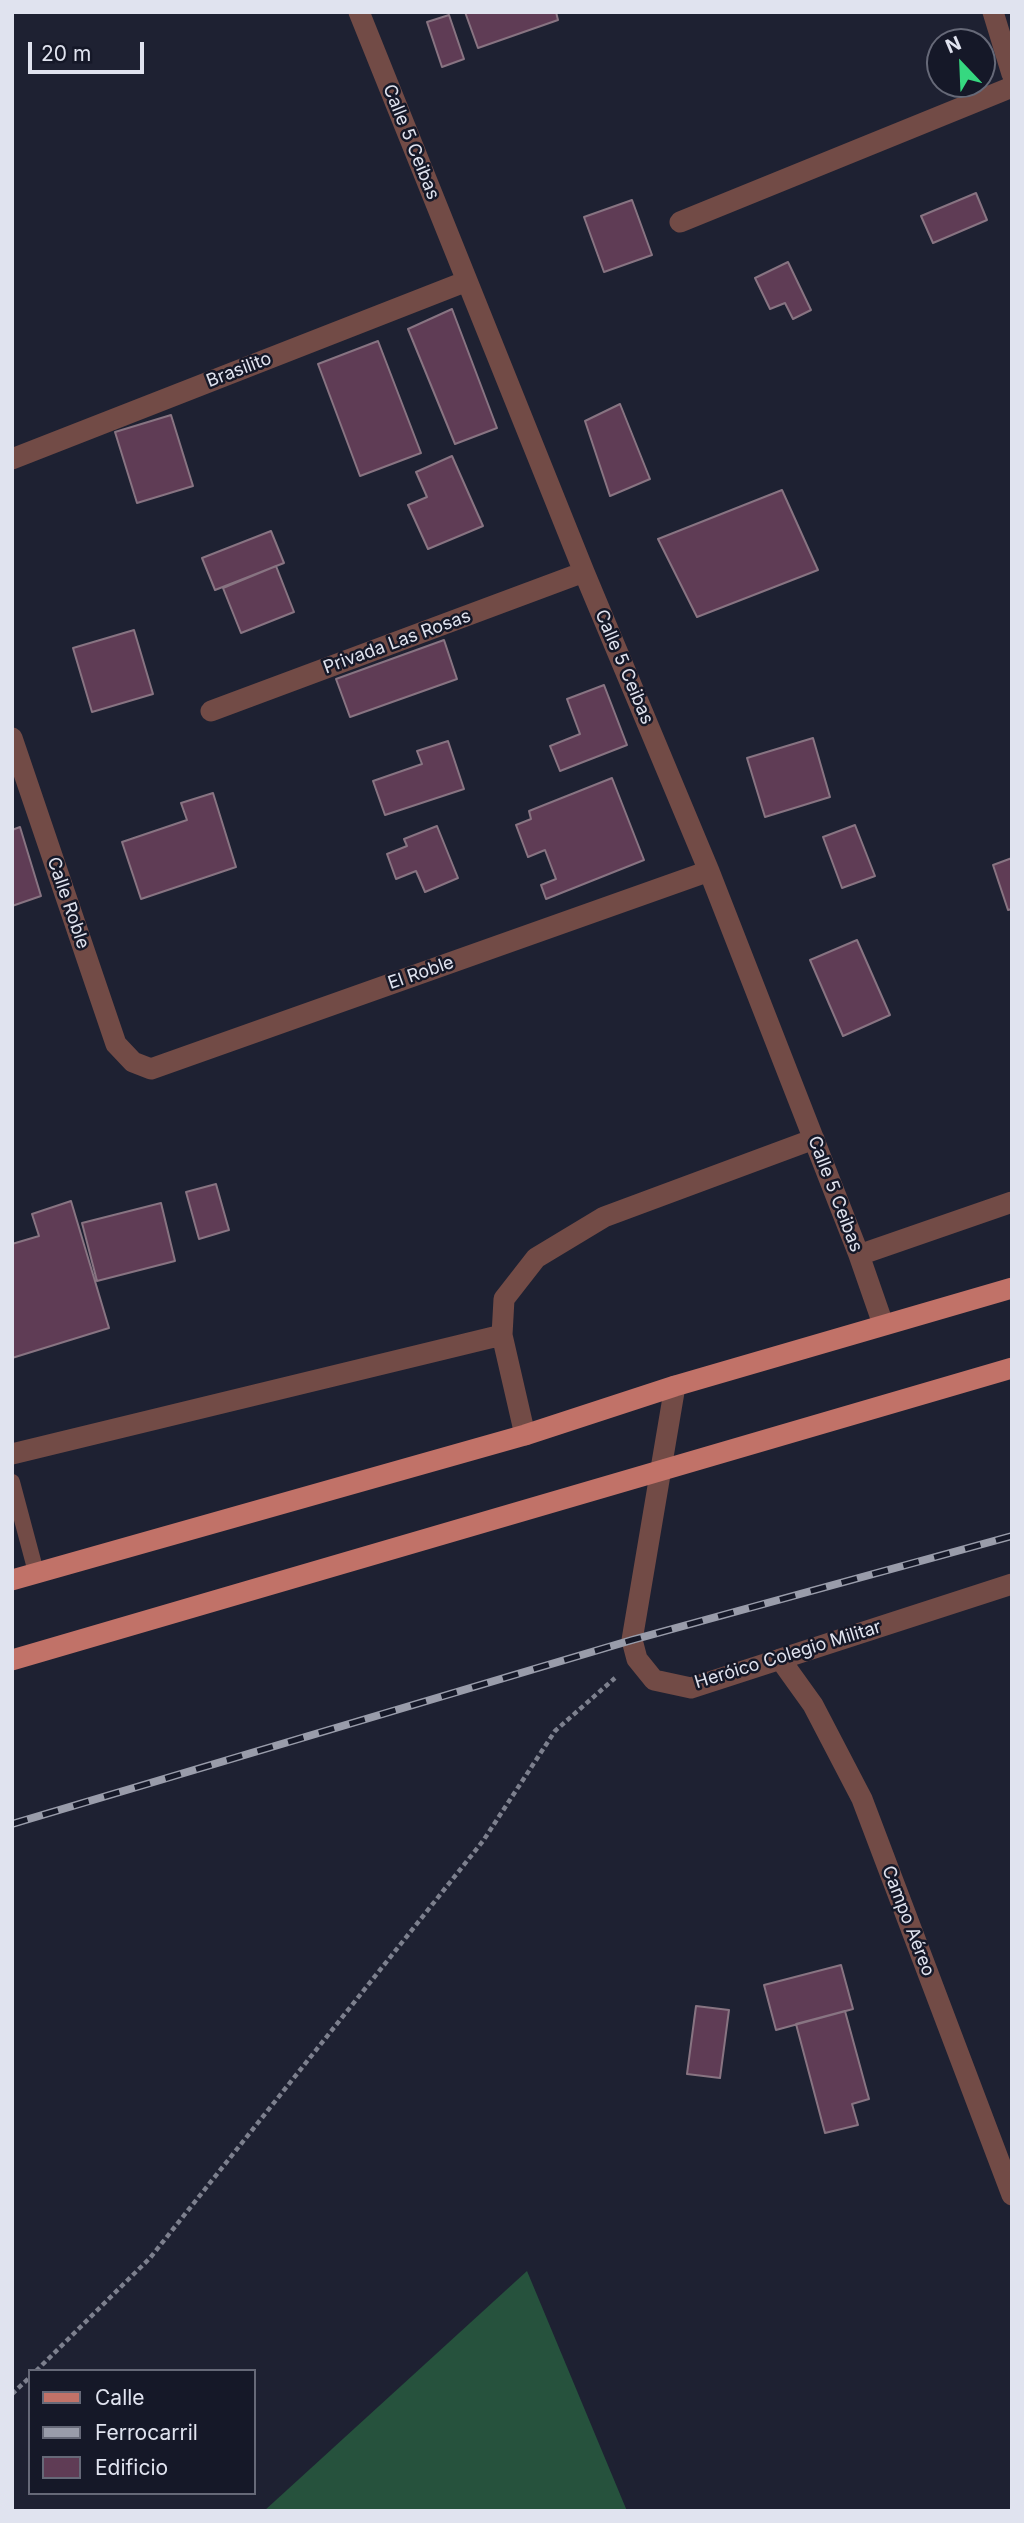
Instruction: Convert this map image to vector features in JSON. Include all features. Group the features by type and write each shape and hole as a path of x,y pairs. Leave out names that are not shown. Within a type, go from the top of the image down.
{"main road":[{"path":"12,1580 526,1435 676,1386 1012,1288"},
{"path":"12,1660 1012,1368"}],"street":[{"name":"Calle 5 Ceibas","path":"359,12 584,572 709,872 859,1255 883,1324"},
{"path":"993,12 1012,74"},
{"path":"680,222 1012,87"},
{"name":"Brasilito","path":"12,459 467,281"},
{"name":"Privada Las Rosas","path":"211,711 584,572"},
{"name":"Calle Roble","path":"12,738 116,1044 133,1062"},
{"name":"El Roble","path":"133,1062 151,1069 709,872"},
{"path":"526,1435 502,1335 504,1299 536,1258 604,1217 814,1139"},
{"path":"859,1255 1012,1202"},
{"path":"12,1454 502,1335"},
{"path":"637,1659 632,1640 676,1386"},
{"name":"Heróico Colegio Militar","path":"637,1659 654,1680 691,1688 1012,1584"},
{"name":"Campo Aéreo","path":"780,1659 813,1704 862,1799 1012,2195"}],"lane":[{"path":"12,1482 36,1572"}],"path":[{"path":"38,2369 150,2258 483,1841 555,1731 637,1659"},
{"path":"12,2394 28,2378"}],"green space":[{"path":"527,2271 627,2511 264,2511"}],"building":[{"path":"465,12 556,12 558,20 478,48"},
{"path":"449,15 464,59 442,67 427,22"},
{"path":"976,193 987,220 933,243 921,216"},
{"path":"632,200 652,255 604,272 584,217"},
{"path":"788,262 811,310 793,319 785,303 770,309 755,278"},
{"path":"452,309 497,428 455,444 408,329"},
{"path":"378,341 421,453 360,476 318,364"},
{"path":"620,404 650,479 610,496 585,421"},
{"path":"171,415 193,486 137,503 115,432"},
{"path":"452,456 483,526 428,549 408,505 427,497 416,472"},
{"path":"782,490 818,570 697,617 658,539"},
{"path":"271,531 284,563 215,590 202,558"},
{"path":"276,566 294,612 241,633 223,588"},
{"path":"134,630 153,694 92,712 73,648"},
{"path":"444,640 457,679 350,717 336,679"},
{"path":"604,685 627,745 560,771 550,746 580,734 567,699"},
{"path":"813,738 830,797 765,817 747,758"},
{"path":"448,741 464,789 385,815 373,781 422,764 417,751"},
{"path":"612,778 644,860 546,899 541,885 556,879 545,850 528,857 516,825 531,819 529,811"},
{"path":"213,793 236,867 141,899 122,842 187,820 181,803"},
{"path":"855,825 875,876 842,888 823,837"},
{"path":"437,826 458,878 425,892 416,871 396,879 387,854 407,846 404,839"},
{"path":"20,827 41,896 12,906 12,830"},
{"path":"1012,858 1012,909 1008,910 993,865"},
{"path":"857,940 890,1015 843,1036 810,960"},
{"path":"216,1184 229,1230 199,1239 186,1192"},
{"path":"71,1201 109,1328 12,1358 12,1244 39,1236 32,1214"},
{"path":"161,1203 175,1261 97,1281 82,1223"},
{"path":"841,1965 853,2009 776,2030 764,1985"},
{"path":"696,2006 729,2010 720,2078 687,2074"},
{"path":"845,2011 869,2099 852,2104 858,2125 825,2133 796,2024"}],"railway":[{"path":"12,1824 632,1640 1012,1536"}]}
